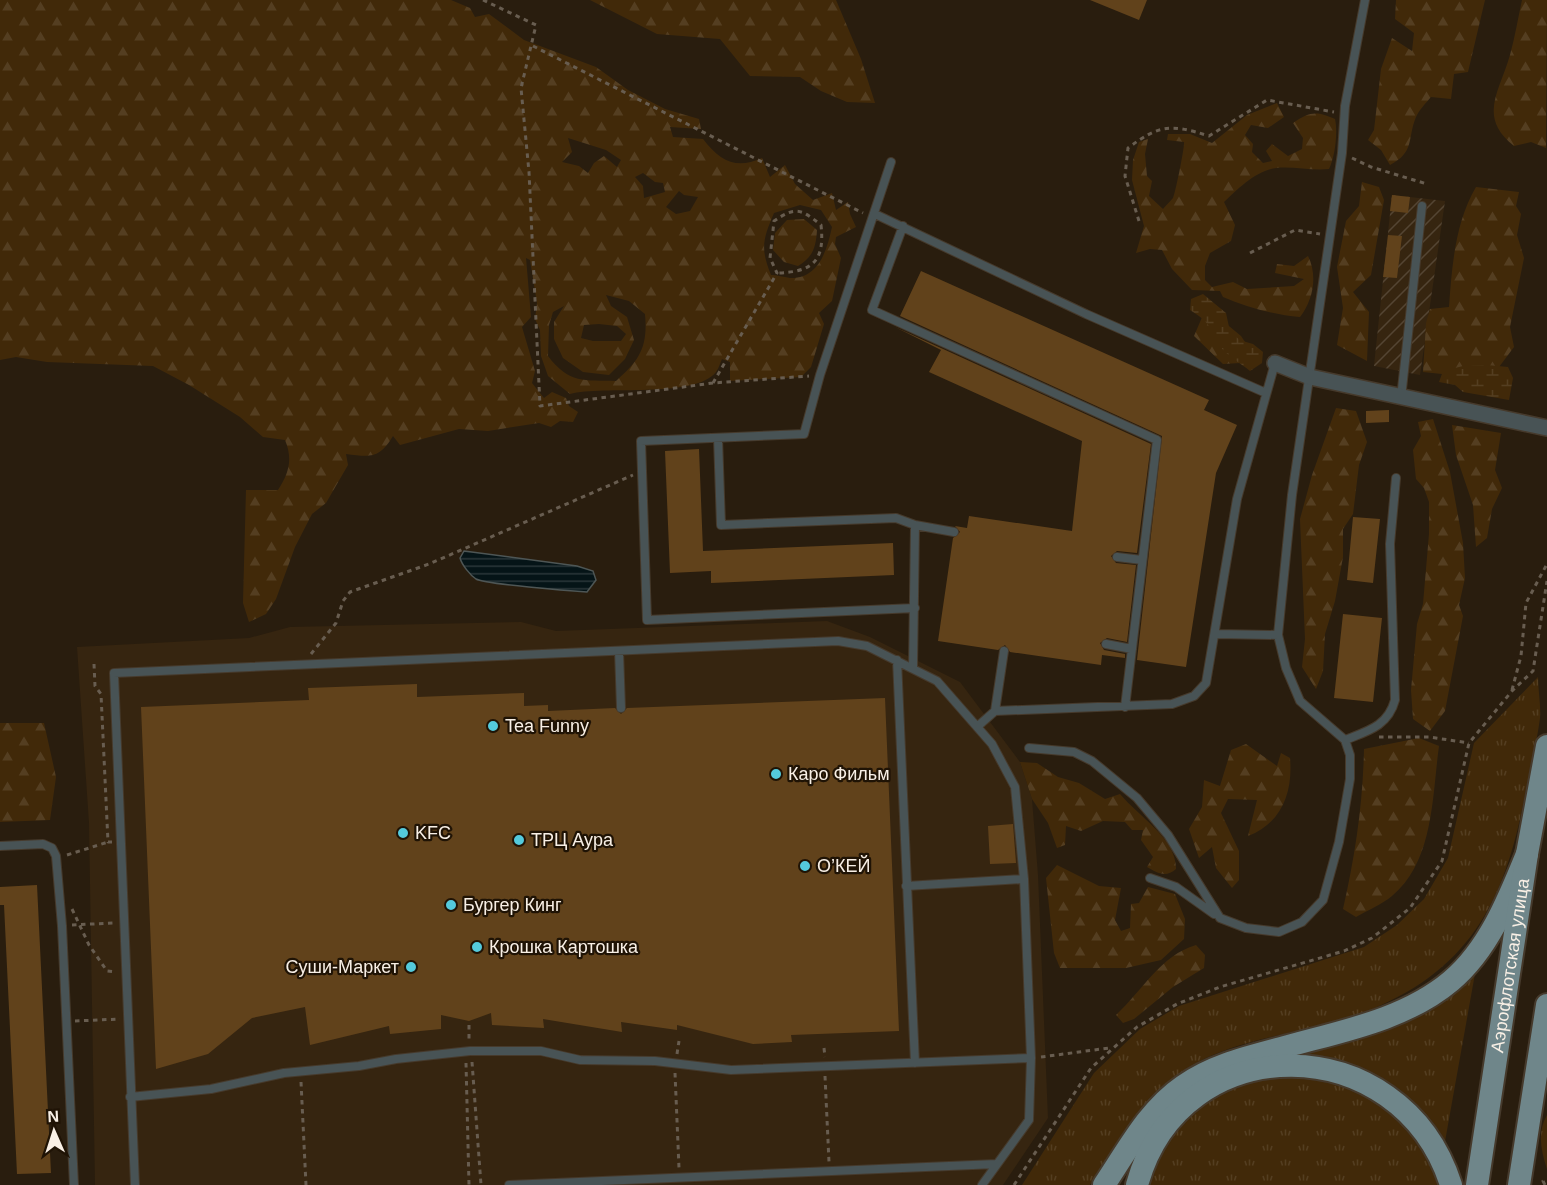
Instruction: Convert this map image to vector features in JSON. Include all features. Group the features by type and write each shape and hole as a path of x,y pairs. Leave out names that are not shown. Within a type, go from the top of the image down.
{"main road":[{"name":"Аэрофлотская улица","path":"1477,1185 1527,854 1547,746"},
{"path":"1104,1185 1157,1109 1192,1080 1228,1063 1379,1020 1428,998 1452,980 1476,955 1504,908 1527,854"},
{"path":"1519,1185 1547,1005"},
{"path":"1137,1185 1159,1136 1195,1098 1212,1086 1241,1074 1294,1065 1344,1074 1388,1095 1422,1127 1440,1156 1451,1185"},
{"path":"1529,1121 1528,1162 1535,1185"}],"street":[{"path":"1275,363 1310,377 1547,429"}],"lane":[{"path":"1150,878 1176,887 1220,918 1246,928 1279,932 1302,922 1323,900 1339,842 1350,779 1350,755 1345,740 1300,701 1286,668 1278,635 1292,495 1328,236 1342,153 1345,114 1365,0"},
{"path":"891,162 820,375 804,434 641,441 647,620 915,608"},
{"path":"1401,398 1422,206"},
{"path":"874,216 903,226 1086,314 1266,393"},
{"path":"903,226 872,310 1157,440 1125,707"},
{"path":"978,726 995,711 1172,704 1194,696 1206,683 1237,499 1275,363"},
{"path":"718,438 721,525 896,518 915,525 954,532"},
{"path":"1345,740 1372,729 1391,714 1395,700 1390,544 1396,478"},
{"path":"914,668 915,525"},
{"path":"1117,557 1142,560"},
{"path":"1216,634 1278,635"},
{"path":"135,1185 114,673 838,641 867,646 937,681 992,744 1015,787 1024,879 1031,1058 1029,1120 982,1185"},
{"path":"1106,644 1132,649"},
{"path":"619,651 621,708"},
{"path":"995,711 1004,651"},
{"path":"897,660 915,1063"},
{"path":"1029,748 1074,752 1092,761 1137,798 1168,835 1220,918"},
{"path":"0,846 43,844 52,848 56,856 74,1185"},
{"path":"906,886 1024,879"},
{"path":"130,1097 211,1089 300,1071 359,1066 396,1059 470,1051 541,1051 580,1060 675,1064 731,1070 1031,1058"},
{"path":"509,1185 996,1164"}],"path":[{"path":"483,0 536,25 533,46 521,88 529,172 540,406 713,382 820,375"},
{"path":"533,46 874,216"},
{"path":"1139,221 1125,176 1128,148 1149,132 1179,126 1209,136 1267,100 1345,114"},
{"path":"1342,153 1371,167 1427,184"},
{"path":"790,210 805,212 821,225 823,246 815,263 793,273 777,273 770,258 774,220 790,210"},
{"path":"1250,253 1295,230 1328,236"},
{"path":"713,382 777,273"},
{"path":"303,665 336,623 342,601 350,592 429,564 642,471"},
{"path":"1512,691 1521,656 1526,603 1547,564"},
{"path":"94,664 95,686 101,694 108,842"},
{"path":"1345,740 1392,736 1429,737 1469,743"},
{"path":"56,856 80,853 108,842 121,842"},
{"path":"59,887 81,924 89,945 107,971 126,972"},
{"path":"74,925 124,923"},
{"path":"78,1021 127,1019"},
{"path":"679,1041 675,1064 679,1178"},
{"path":"824,1048 829,1172"},
{"path":"1031,1058 1111,1048"},
{"path":"469,1185 465,1064 470,1060 474,1064 481,1185"},
{"path":"300,1071 306,1185"},
{"path":"1545,1185 1543,1181 1547,1179"}],"shaded area":[{"path":"1392,195 1445,201 1420,375 1374,366"},
{"path":"464,551 577,566 593,571 596,580 587,592 482,581 466,570 460,558"},
{"path":"827,621 870,637 960,682 1020,762 1032,799 1038,875 1048,1118 1003,1185 95,1185 89,823 77,647 249,638 290,627 521,622 556,631"}],"green space":[{"path":"0,0 451,0 470,8 475,17 489,14 524,40 596,67 628,90 665,109 699,119 701,129 670,127 673,137 703,139 722,158 736,163 753,162 762,158 770,177 785,165 795,184 813,200 832,193 836,210 848,202 856,227 836,237 835,244 841,258 832,301 819,313 824,324 811,367 801,377 730,381 730,362 722,359 716,372 705,380 689,386 570,394 548,376 541,356 540,330 535,319 537,303 530,260 526,258 531,317 522,327 535,371 532,383 544,398 552,392 566,398 569,406 578,412 573,422 560,421 551,427 539,423 488,431 459,429 400,445 393,436 379,453 374,455 346,454 348,465 326,503 312,514 295,547 276,599 266,614 249,622 243,603 246,490 278,490 289,466 289,453 285,440 263,437 240,417 189,385 153,366 47,362 16,357 0,360","holes":["568,138 606,150 621,160 617,167 604,156 594,163 588,173 579,166 562,162 572,152","643,173 655,182 663,183 665,192 644,198 643,186 635,177","679,191 684,195 698,197 690,211 676,214 666,207","800,205 821,210 832,227 820,262 808,274 790,278 771,275 765,258 764,244 774,213","606,295 629,301 645,314 645,335 641,352 616,381 578,379 563,372 548,356 549,325 553,312 564,306 554,322 554,339 563,358 583,372 609,375 625,359 634,340 627,317 611,306","584,325 617,326 626,334 621,341 593,341 581,338"]},
{"path":"590,0 836,0 861,59 875,103 847,102 821,91 800,77 750,76 720,39 657,34"},
{"path":"1396,0 1485,0 1468,72 1454,74 1451,99 1431,97 1425,104 1416,117 1407,150 1390,165 1381,150 1368,140 1374,130 1381,69 1392,38 1412,51 1414,33 1395,19"},
{"path":"1522,0 1547,0 1546,148 1531,142 1514,146 1496,125 1494,114 1494,103 1510,55"},
{"path":"1277,103 1284,117 1268,128 1251,125 1245,135 1253,144 1252,152 1263,163 1272,161 1266,151 1272,144 1288,156 1302,149 1303,138 1293,123 1309,114 1323,115 1335,119 1336,125 1334,152 1329,169 1276,168 1247,181 1224,202 1235,225 1231,241 1210,253 1205,266 1205,280 1212,287 1233,282 1247,289 1294,286 1304,279 1275,273 1277,264 1294,266 1308,256 1313,272 1313,288 1300,317 1251,307 1223,297 1220,291 1192,290 1172,269 1162,250 1150,249 1136,253 1144,226 1132,180 1133,160 1139,142 1148,139 1145,154 1147,176 1152,181 1149,196 1163,209 1174,195 1184,145 1184,142 1167,140 1168,134 1190,134 1212,143 1247,115"},
{"path":"1362,182 1379,187 1384,200 1371,275 1353,292 1369,312 1367,361 1337,345 1343,308 1337,267 1346,221 1359,206"},
{"path":"1476,187 1519,192 1516,206 1521,214 1517,235 1524,258 1510,327 1514,347 1499,367 1442,374 1423,372 1426,323 1430,309 1449,307 1453,261 1459,230"},
{"path":"804,219 817,230 813,251 798,266 784,262 773,250 775,233 787,220"},
{"path":"1203,294 1226,313 1229,327 1239,340 1253,344 1263,352 1262,363 1250,371 1220,346 1206,322 1190,310 1191,299"},
{"path":"1212,312 1241,336 1249,348 1240,363 1223,364 1194,336 1203,315"},
{"path":"1463,366 1508,367 1513,378 1509,400 1463,392 1455,385 1439,382 1443,371"},
{"path":"1336,408 1356,411 1367,442 1359,465 1353,514 1343,529 1343,557 1335,601 1325,634 1323,671 1316,689 1302,667 1305,639 1300,519 1312,475"},
{"path":"1433,419 1450,472 1463,543 1465,578 1459,605 1463,616 1445,711 1430,731 1413,719 1411,690 1417,624 1423,604 1429,534 1429,502 1424,488 1416,479 1413,450 1421,436 1418,422"},
{"path":"1452,425 1501,433 1495,470 1502,488 1492,509 1487,538 1476,547 1473,505 1456,455"},
{"path":"1538,677 1539,727 1518,827 1508,862 1496,894 1480,923 1460,949 1436,972 1406,992 1370,1010 1245,1044 1204,1059 1185,1070 1153,1098 1139,1114 1090,1185 1022,1185 1094,1073 1140,1029 1179,1006 1364,947 1397,925 1424,899 1448,858 1474,743"},
{"path":"0,723 44,723 56,777 50,820 0,822"},
{"path":"1419,738 1439,746 1429,827 1423,846 1406,882 1392,896 1356,917 1343,909 1358,830 1364,749"},
{"path":"1246,744 1277,766 1281,753 1290,758 1289,783 1283,805 1277,815 1260,830 1248,836 1257,800 1228,799 1221,813 1239,851 1239,880 1232,888 1216,868 1212,847 1199,858 1189,829 1202,807 1204,780 1220,786 1231,750"},
{"path":"1020,762 1037,763 1058,777 1079,783 1105,799 1120,794 1163,838 1175,858 1176,869 1165,874 1147,867 1153,857 1141,840 1143,830 1132,830 1125,822 1103,821 1081,831 1066,826 1065,845 1057,848 1048,823 1032,799"},
{"path":"1057,865 1099,886 1121,888 1115,920 1121,931 1130,928 1131,904 1139,903 1148,887 1175,894 1185,919 1184,939 1161,960 1126,968 1060,968 1054,953 1046,878"},
{"path":"1196,945 1205,955 1204,968 1173,987 1134,1019 1123,1023 1116,1015 1162,965 1172,957"},
{"path":"1476,968 1444,1147 1429,1124 1411,1105 1391,1089 1352,1067 1325,1059 1273,1058"},
{"path":"1285,1074 1317,1076 1377,1099 1418,1138 1439,1185 1145,1185 1165,1141 1202,1103 1252,1080"},
{"path":"1547,1115 1547,1169 1541,1142 1542,1128"}],"building":[{"path":"1090,0 1147,0 1139,20"},
{"path":"1392,195 1410,197 1408,213 1390,211"},
{"path":"1388,235 1402,236 1397,278 1383,277"},
{"path":"921,271 1209,400 1204,410 1237,425 1216,473 1186,667 1137,660 1162,436 900,316"},
{"path":"895,327 1151,444 1137,553 1117,551 1111,556 1116,563 1136,565 1127,642 1107,638 1100,643 1104,650 1125,654 1125,658 1102,655 1101,665 1010,652 1005,645 998,650 938,641 953,538 960,532 955,526 967,528 969,516 1072,531 1082,441 929,372 941,350"},
{"path":"1389,410 1389,422 1366,423 1366,411"},
{"path":"699,449 703,551 893,543 894,575 711,583 711,571 670,573 665,451"},
{"path":"1353,517 1380,519 1373,583 1347,580"},
{"path":"1343,614 1382,618 1373,702 1334,698"},
{"name":"ТРЦ Аура","path":"417,684 417,697 524,693 524,706 548,705 548,711 615,708 621,714 627,708 885,698 899,1031 791,1035 792,1042 753,1044 677,1025 677,1030 621,1022 622,1032 543,1019 544,1028 492,1025 491,1013 469,1021 441,1015 441,1029 390,1034 389,1026 310,1045 305,1007 252,1018 208,1054 156,1069 141,707 309,700 308,688"},
{"path":"1013,824 1016,863 990,864 988,826"},
{"path":"37,885 51,1173 17,1174 4,905 0,905 0,887"}],"place":[{"name":"Tea Funny","path":"493,726"},
{"name":"Каро Фильм","path":"776,774"},
{"name":"KFC","path":"403,833"},
{"name":"ТРЦ Аура","path":"519,840"},
{"name":"О’КЕЙ","path":"805,866"},
{"name":"Бургер Кинг","path":"451,905"},
{"name":"Крошка Картошка","path":"477,947"},
{"name":"Суши-Маркет","path":"411,967"}]}
